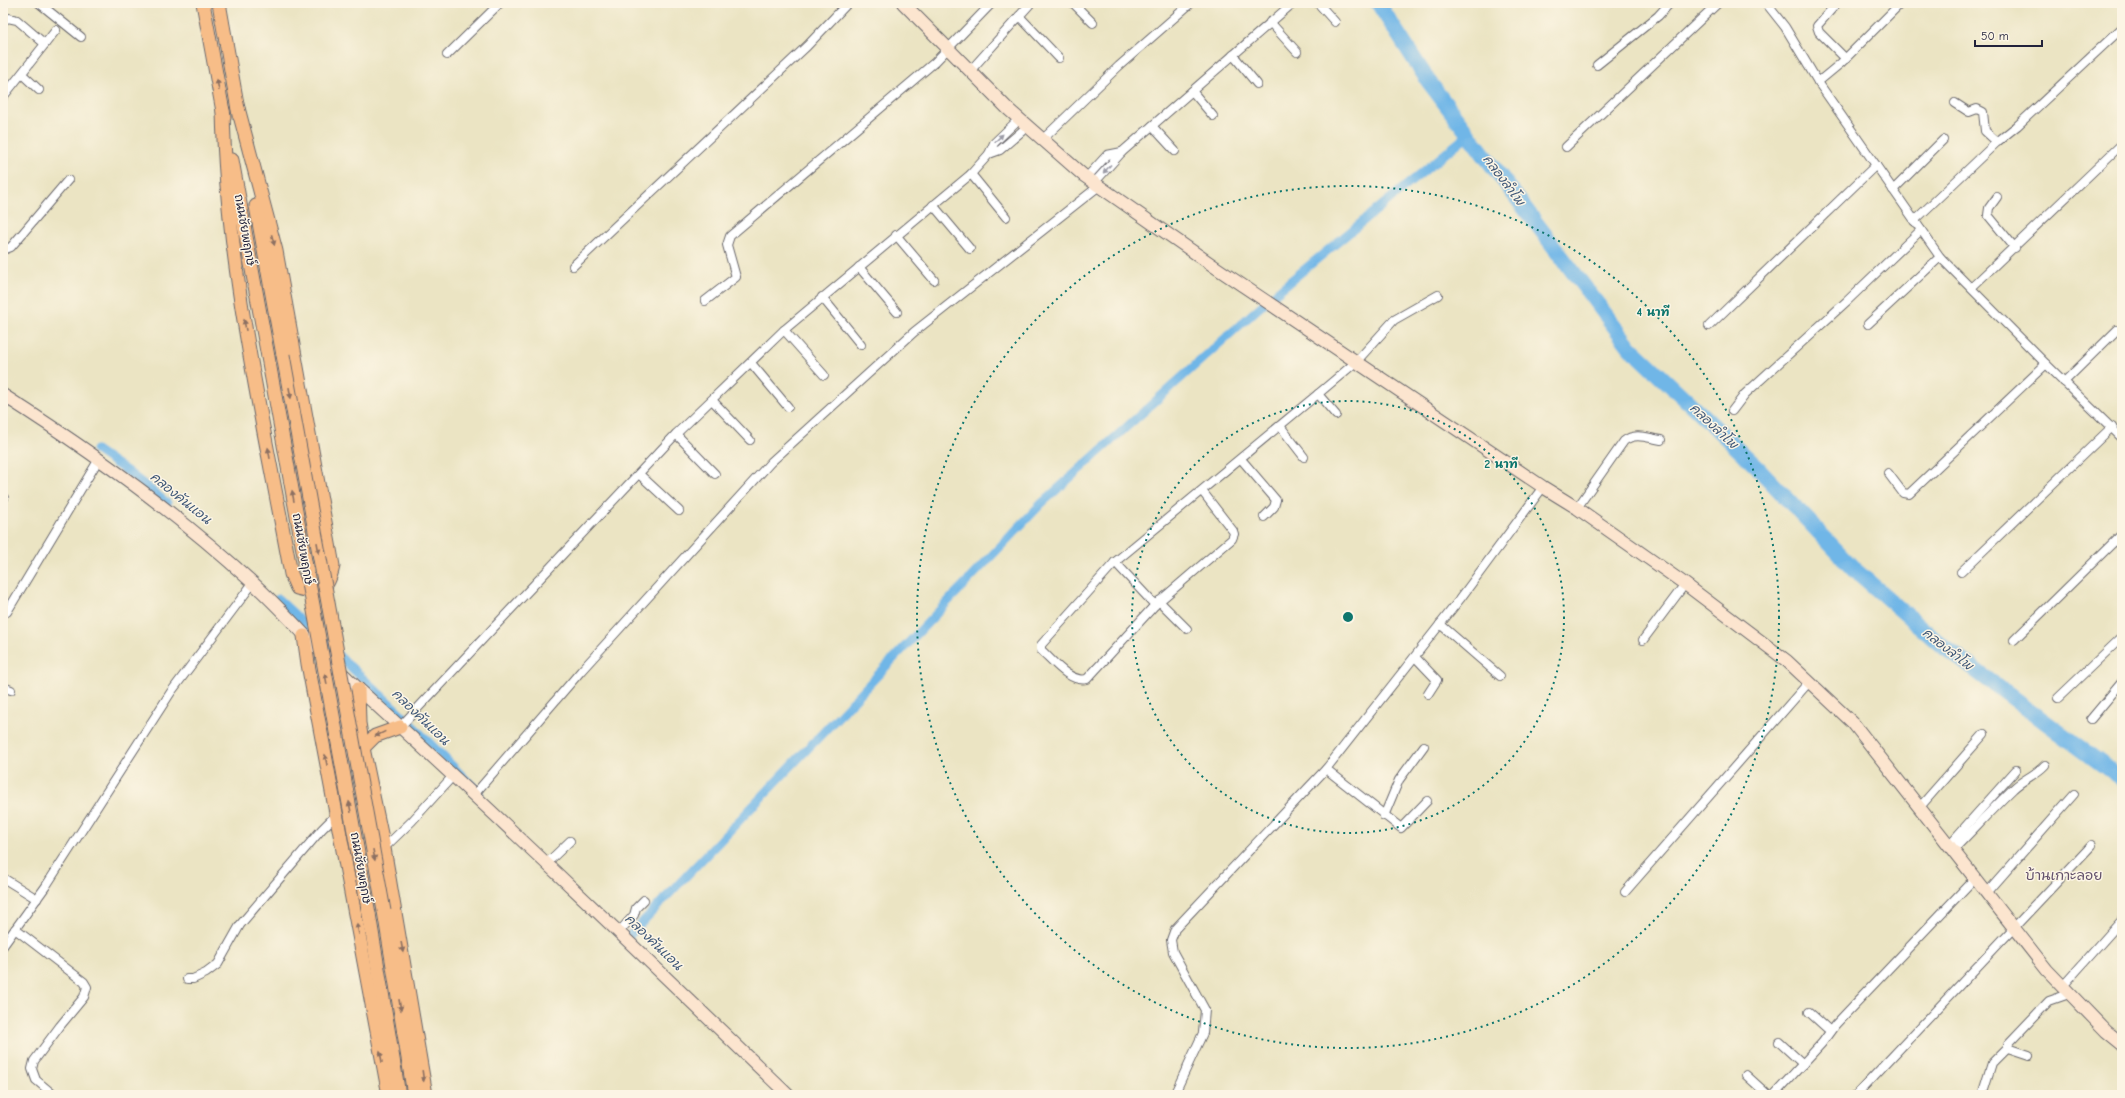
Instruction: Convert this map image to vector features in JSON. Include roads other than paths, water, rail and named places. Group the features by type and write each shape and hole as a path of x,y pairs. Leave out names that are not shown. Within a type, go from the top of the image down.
{"main road":[{"name":"ถนนชัยพฤกษ์","path":"203,3 369,914 399,1095"},
{"name":"ถนนชัยพฤกษ์","path":"219,3 384,911 414,1095"},
{"path":"223,110 224,154 234,261 291,574 297,588 310,592 321,590 329,582 333,566 276,251 238,108"},
{"path":"304,636 388,1095"},
{"path":"358,689 359,723 363,748 384,848 426,1095"},
{"path":"322,739 324,721 328,712 333,708 345,706 350,710 359,723"},
{"path":"363,748 375,736 403,724"}],"street":[{"path":"39,3 81,37"},
{"path":"447,55 500,3"},
{"path":"573,266 808,46 848,3"},
{"path":"903,3 1023,123 1093,182 1218,270 1267,301 1543,487 1577,508 1684,584 1787,661 1853,723 2013,929 2066,990 2106,1031 2122,1044"},
{"path":"705,301 736,277 727,245 727,241 730,236 949,49 992,3"},
{"path":"970,71 1031,3"},
{"path":"1073,3 1093,23"},
{"path":"1042,140 1119,66 1191,3"},
{"path":"474,795 581,670 771,462 914,332 1093,182 1107,155 1122,152 1293,3"},
{"path":"1318,3 1335,22"},
{"path":"1597,65 1653,20 1670,3"},
{"path":"1566,147 1718,3"},
{"path":"1766,3 1785,27 1818,82 1940,257 1972,287 2046,364 2122,438"},
{"path":"1837,3 1817,26 1818,32 1846,59"},
{"path":"1818,82 1846,59 1901,3"},
{"path":"1019,16 1059,58"},
{"path":"3,21 8,18 17,20 45,44"},
{"path":"1270,22 1297,52"},
{"path":"1914,221 1997,142 2017,126 2122,28"},
{"path":"3,97 56,30"},
{"path":"1233,55 1257,84"},
{"path":"22,74 39,90"},
{"path":"1192,91 1213,116"},
{"path":"1955,103 1970,112 1977,109 1983,112 1985,131 1997,142"},
{"path":"403,724 676,434 784,330 896,235 971,174 989,154 994,143 1023,123"},
{"path":"1152,126 1175,151"},
{"path":"1893,190 1943,140"},
{"path":"1972,287 2015,248 2122,144"},
{"path":"1709,326 1876,165"},
{"path":"971,174 1006,217"},
{"path":"3,257 68,180"},
{"path":"1997,197 1989,208 1988,215 2015,248"},
{"path":"932,205 970,249"},
{"path":"1732,411 1750,390 1847,301 1921,230"},
{"path":"896,235 934,280"},
{"path":"3,250 12,247"},
{"path":"1868,324 1940,257"},
{"path":"859,267 897,312"},
{"path":"1202,490 1233,531 1234,534 1232,539 1157,603 1087,678 1080,680 1073,678 1041,650 1044,640 1115,562 1202,490 1241,459 1356,362 1394,320 1438,295"},
{"path":"822,297 861,345"},
{"path":"784,330 824,374"},
{"path":"2064,382 2117,330"},
{"path":"751,363 788,407"},
{"path":"1888,473 1903,493 1910,494 2046,364"},
{"path":"1318,394 1336,415"},
{"path":"3,396 128,479 199,535 253,583 358,689 403,724 452,777 474,795 620,931 788,1095"},
{"path":"712,400 750,440"},
{"path":"1280,426 1304,456"},
{"path":"1960,572 2112,428"},
{"path":"676,434 715,474"},
{"path":"1577,508 1624,441 1629,437 1636,436 1661,440"},
{"path":"7,612 99,459"},
{"path":"1241,459 1276,500 1274,507 1264,517"},
{"path":"639,474 679,511"},
{"path":"1174,1095 1204,1033 1205,1023 1205,1010 1173,952 1171,940 1175,929 1326,769 1440,624 1543,487"},
{"path":"2014,640 2122,534"},
{"path":"1115,562 1157,603 1187,629"},
{"path":"3,946 37,899 171,692 253,583"},
{"path":"1642,640 1684,584"},
{"path":"1440,624 1500,676"},
{"path":"2058,698 2122,637"},
{"path":"1414,656 1437,680 1428,694"},
{"path":"1625,892 1809,682"},
{"path":"2091,719 2122,682"},
{"path":"1918,808 1984,734"},
{"path":"1384,816 1399,780 1424,746"},
{"path":"1950,849 2014,787 2030,776 2036,775 2045,765"},
{"path":"1326,769 1401,828 1426,801"},
{"path":"1950,849 2016,770"},
{"path":"384,848 412,821 452,777"},
{"path":"1986,894 2074,794"},
{"path":"187,979 193,979 206,973 218,964 240,925 322,828 337,814"},
{"path":"548,863 570,842"},
{"path":"1856,1095 2092,845"},
{"path":"3,878 37,899"},
{"path":"1774,1095 1822,1044 1830,1031 1974,879"},
{"path":"620,931 634,916 636,908 644,900"},
{"path":"1982,1095 1992,1063 2049,1001 2066,990 2122,920"},
{"path":"15,929 84,982 87,987 84,997 34,1061 32,1069 36,1080 54,1095"},
{"path":"1809,1012 1830,1031"},
{"path":"1779,1042 1803,1064"},
{"path":"2008,1047 2013,1051 2029,1054"},
{"path":"1746,1075 1768,1095"}],"waterway":[{"name":"คลองลำโพ","path":"1378,3 1429,82 1630,347 1757,467 1855,570 1940,644 2122,779"},
{"path":"629,936 1041,504 1271,297 1469,134"},
{"name":"คลองคันแอน","path":"96,450 128,472 167,503"},
{"name":"คลองคันแอน","path":"278,599 400,713 479,793"}],"district":[{"name":"บ้านเกาะลอย","path":"2064,875"}]}
